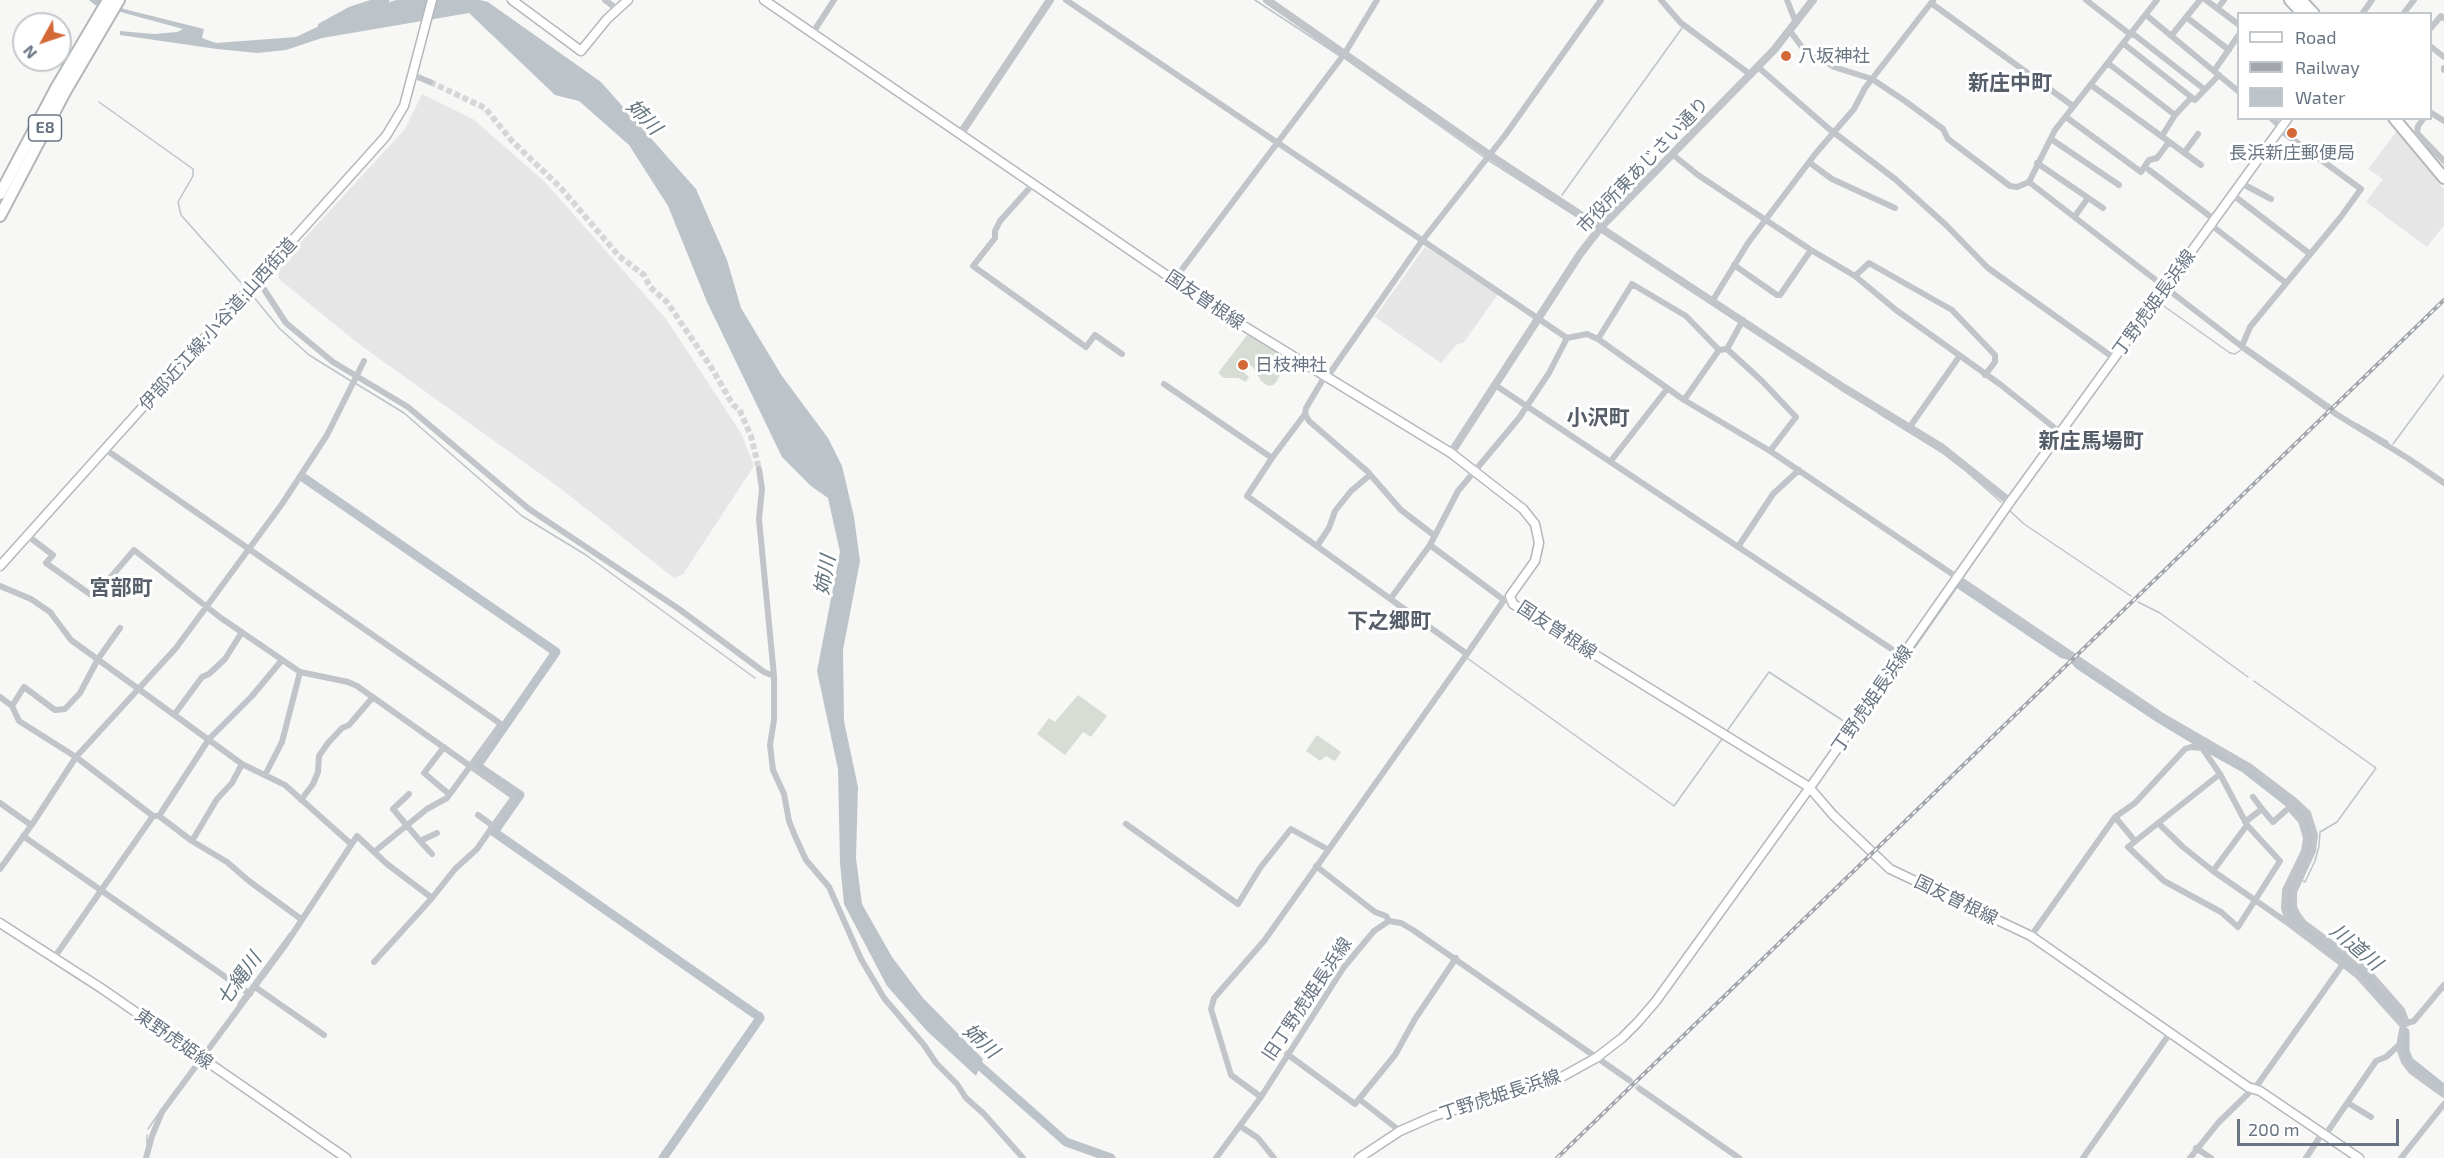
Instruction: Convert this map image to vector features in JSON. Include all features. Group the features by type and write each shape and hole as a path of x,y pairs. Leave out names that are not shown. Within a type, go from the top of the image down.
{"highway":[{"name":"E8","path":"0,216 108,0"},
{"name":"E8","path":"0,194 89,40 119,0"},
{"path":"2290,0 2303,5"},
{"path":"2395,120 2444,178"}],"main road":[{"name":"伊部近江線;小谷道;山西街道","path":"0,566 386,136 404,106 432,0"},
{"path":"512,0 581,51 617,9 628,0"},
{"name":"国友曽根線","path":"764,0 1254,333 1451,453 1523,509 1535,524 1539,543 1534,561 1508,600 1809,787 1833,815 1890,868 2031,936 2170,1033 2324,1133 2357,1158"},
{"name":"丁野虎姫長浜線","path":"1359,1158 1400,1131 1434,1116 1558,1079 1596,1058 1622,1038 1656,1001 2010,502 2287,120"},
{"name":"東野虎姫線","path":"0,923 346,1158"}],"street":[{"path":"605,0 617,9"},
{"path":"812,34 834,0"},
{"path":"962,133 1050,0"},
{"path":"1066,0 1567,338 1587,334 1598,339 1684,400 1770,451 1958,576 2204,745 2249,766 2292,805 2308,813 2315,836 2313,851 2294,892 2294,907 2304,923 2370,973 2402,1010 2405,1024 2399,1045 2386,1057 2376,1061 2348,1103 2306,1158"},
{"path":"1267,0 1343,56 1488,154 1941,447 2010,502"},
{"path":"1174,280 1343,56 1377,0"},
{"path":"1467,654 1247,496 1305,414 1306,408 1325,376 1330,373 1422,241 1488,154 1506,134 1601,0"},
{"path":"1661,0 1682,23 1750,75"},
{"path":"1787,0 1796,23"},
{"name":"市役所東あじさい通り","path":"1451,453 1580,254 1602,227 1758,67 1814,0"},
{"path":"2086,0 2204,89"},
{"path":"1790,31 1802,47 1834,67 1872,79 1933,120 1943,129 1948,139 2010,186 2017,187 2029,182 2051,139 2073,106 2109,64 2157,0"},
{"path":"2171,36 2200,0"},
{"path":"2206,0 2237,23"},
{"path":"2218,8 2224,0"},
{"path":"2405,12 2414,0"},
{"path":"1713,300 1734,265 1766,220 1816,153 1854,109 1872,79 1932,2 2073,106"},
{"path":"2146,15 2237,90"},
{"path":"2432,27 2441,16 2444,18"},
{"path":"2186,17 2229,51"},
{"path":"2124,44 2195,100 2216,73 2237,38"},
{"path":"2432,48 2444,57"},
{"path":"2109,64 2175,115"},
{"path":"1758,67 1895,179 1946,225 1988,268 2114,358"},
{"path":"414,72 430,82"},
{"path":"2091,85 2201,165"},
{"path":"2162,136 2175,115 2191,98"},
{"path":"2066,117 2141,172 2150,160 2157,158 2169,141"},
{"path":"2242,346 2250,327 2361,189 2273,120"},
{"path":"2422,120 2418,126 2417,133 2444,161"},
{"path":"2184,153 2198,134"},
{"path":"2051,139 2119,185"},
{"path":"1672,154 1698,175 1810,250 1855,276 2061,433"},
{"path":"1810,163 1832,179 1895,208"},
{"path":"2037,164 2103,208"},
{"path":"2149,170 2286,283"},
{"path":"2029,182 2242,346 2336,414 2444,483"},
{"path":"1034,183 1000,221 995,231 995,238 974,266 1086,347 1095,335 1122,354"},
{"path":"2241,183 2271,199"},
{"path":"2233,195 2310,254"},
{"path":"2075,216 2088,198"},
{"path":"1734,265 1780,295 1810,250"},
{"path":"1855,276 1869,263 1952,309 1995,355 1995,362 1985,375"},
{"path":"258,280 286,323 333,362 408,407 529,509 679,609 764,672 774,676"},
{"path":"1598,339 1632,284 1686,316 1719,350"},
{"path":"1727,349 1743,320"},
{"path":"1391,598 1430,545 1458,491 1526,406 1549,373 1567,338"},
{"path":"1684,400 1719,350 1727,349 1796,417 1770,451"},
{"path":"1909,428 1959,357"},
{"path":"0,869 76,757 139,691 176,648 282,504 327,435 364,361"},
{"path":"1164,384 1272,458"},
{"path":"1495,385 1902,656"},
{"path":"1610,462 1667,388"},
{"path":"1305,414 1309,421 1370,475 1401,510 1435,536"},
{"path":"105,449 501,724 449,794 374,852"},
{"path":"759,470 762,489 759,519 774,676 774,720 770,746 773,770 784,794 792,829 806,860 829,887 861,959 884,998 924,1045 936,1063 957,1084 966,1098 984,1114 1023,1158"},
{"path":"1738,547 1773,494 1799,470"},
{"path":"1317,546 1329,528 1335,511 1351,491 1370,475"},
{"path":"28,536 53,555 46,563 94,597 134,550 242,632 300,672 348,682 373,697 514,797 477,849 455,869 374,962"},
{"path":"1261,1097 1231,1076 1211,1009 1214,998 1264,941 1327,849 1508,600 1430,545"},
{"path":"0,586 31,599 50,612 71,640 242,764 285,785 350,843"},
{"path":"12,705 24,687 55,710 65,709 80,693 98,659 120,628"},
{"path":"174,715 202,677 209,674 225,659 242,632"},
{"path":"54,958 209,740 282,660"},
{"path":"265,775 282,742 300,672"},
{"path":"0,697 12,705 20,721 76,757 192,841 227,862 301,919"},
{"path":"301,800 313,784 318,772 319,756 328,743 342,728 349,725 373,697"},
{"path":"2204,745 2220,774 2246,824 2280,861 2238,927 2221,912 2164,881 2128,847 2220,774"},
{"path":"2031,936 2115,817 2135,803 2185,748 2204,745"},
{"path":"444,747 424,773 449,794"},
{"path":"192,841 217,799 232,783 242,764"},
{"path":"409,794 393,809 432,854"},
{"path":"2253,797 2273,822 2292,805"},
{"path":"0,804 31,825"},
{"path":"2288,923 2284,908 2285,890 2304,851 2306,838 2301,821 2292,805"},
{"path":"2213,871 2246,824 2262,809"},
{"path":"478,815 493,826"},
{"path":"2115,817 2135,841"},
{"path":"2158,823 2213,871 2288,923 2364,981 2405,1024"},
{"path":"1126,825 1238,904 1260,868 1291,829 1327,849"},
{"path":"420,841 437,833"},
{"path":"23,836 250,994"},
{"path":"146,1158 162,1112 255,987 350,843 357,836 432,898"},
{"path":"1316,866 1375,912 1386,916 1389,921 1401,923 1456,958 1629,1080"},
{"name":"旧丁野虎姫長浜線","path":"1216,1158 1261,1097 1344,967 1374,931 1389,921"},
{"path":"1287,1054 1355,1104 1395,1055 1415,1019 1456,958"},
{"path":"2190,1158 2196,1148 2240,1100 2254,1089 2343,964"},
{"path":"2405,1024 2414,1021 2444,985"},
{"path":"255,987 324,1035"},
{"path":"2083,1158 2170,1033"},
{"path":"2399,1045 2403,1059 2411,1071 2444,1095"},
{"path":"1640,1089 1739,1158"},
{"path":"1359,1100 1400,1131"},
{"path":"2348,1103 2371,1116"},
{"path":"2401,1158 2444,1104"},
{"path":"1240,1126 1258,1138 1274,1158"},
{"path":"2196,1148 2211,1158"}],"shaded area":[{"path":"422,94 473,119 545,182 666,319 741,433 754,466 683,574 674,578 560,488 359,344 279,279 278,267 405,129"},
{"path":"2397,131 2444,189 2444,225 2427,247 2366,202 2383,179 2368,169"},
{"path":"1425,247 1498,294 1464,342 1456,345 1441,363 1375,317"},
{"path":"1248,334 1287,359 1273,385 1268,386 1261,381 1253,367 1247,364 1239,364 1241,370 1249,377 1246,382 1238,378 1224,378 1218,373"},
{"path":"1078,695 1107,716 1091,737 1083,732 1065,755 1037,734 1049,718 1055,722"},
{"path":"1317,735 1341,752 1335,761 1326,756 1320,761 1306,751"}],"water":[{"path":"89,0 103,0 124,9 204,29 202,38 216,43 296,37 315,28 396,0 480,0 488,2 601,82 696,189 727,260 741,308 782,376 828,438 842,466 854,517 860,561 843,650 844,721 858,787 856,858 862,904 892,957 923,998 983,1059 976,1076 927,1031 887,986 844,904 840,863 838,769 817,671 840,552 828,498 811,486 782,457 707,302 668,206 629,145 579,101 555,95 469,13 322,38 286,50 257,53 120,35 120,31 154,34 177,32 183,29 95,5"}],"waterway":[{"name":"姉川","path":"322,27 351,11 385,0"},
{"path":"1255,0 1340,56"},
{"path":"1562,195 1682,28"},
{"path":"1344,58 1485,158"},
{"path":"99,102 193,169 193,176 178,202 181,215 244,286"},
{"path":"1488,160 1585,222"},
{"path":"253,296 279,328 309,355 351,381"},
{"path":"2161,304 2230,353 2235,354 2241,350"},
{"path":"2247,347 2331,406"},
{"path":"2393,444 2444,375"},
{"path":"355,383 404,413 522,516 586,555 755,678"},
{"path":"1878,413 1941,452 1962,468"},
{"path":"2357,424 2388,442"},
{"path":"1968,473 2001,502"},
{"path":"304,478 556,652 477,766 520,795 494,832 755,1014"},
{"path":"2009,510 2024,524 2131,596"},
{"path":"1964,576 2009,511"},
{"path":"1857,730 1960,583"},
{"path":"1959,584 2198,742"},
{"path":"2138,602 2160,613 2248,677"},
{"path":"1467,658 1674,806 1722,739"},
{"path":"1727,731 1769,672 1848,724"},
{"path":"2254,681 2376,768 2337,822 2320,832 2315,861 2305,882 2303,881"},
{"path":"2208,748 2244,768 2305,818 2311,840 2289,895 2293,918 2367,977 2402,1019"},
{"name":"七縄川","path":"249,989 290,933"},
{"name":"七縄川","path":"238,1004 246,993"},
{"path":"663,1158 760,1018 759,1016"},
{"name":"川道川","path":"2405,1032 2405,1051 2409,1061 2444,1089"},
{"name":"姉川","path":"971,1058 1066,1142 1111,1158"},
{"name":"七縄川","path":"148,1129 159,1113"},
{"name":"七縄川","path":"147,1135 147,1144"}],"tunnel":[{"path":"430,82 485,108 512,141 560,187 619,256 644,275 650,287 667,302 711,367 733,405 739,409 751,436 759,469"},
{"path":"1629,1080 1640,1089"}],"railway":[{"path":"1557,1158 2444,300"}],"place":[{"name":"八坂神社","path":"1786,56"},
{"name":"長浜新庄郵便局","path":"2292,133"},
{"name":"日枝神社","path":"1243,365"}],"district":[{"name":"新庄中町","path":"2010,83"},
{"name":"小沢町","path":"1598,418"},
{"name":"新庄馬場町","path":"2091,441"},
{"name":"宮部町","path":"121,588"},
{"name":"下之郷町","path":"1389,621"}]}
